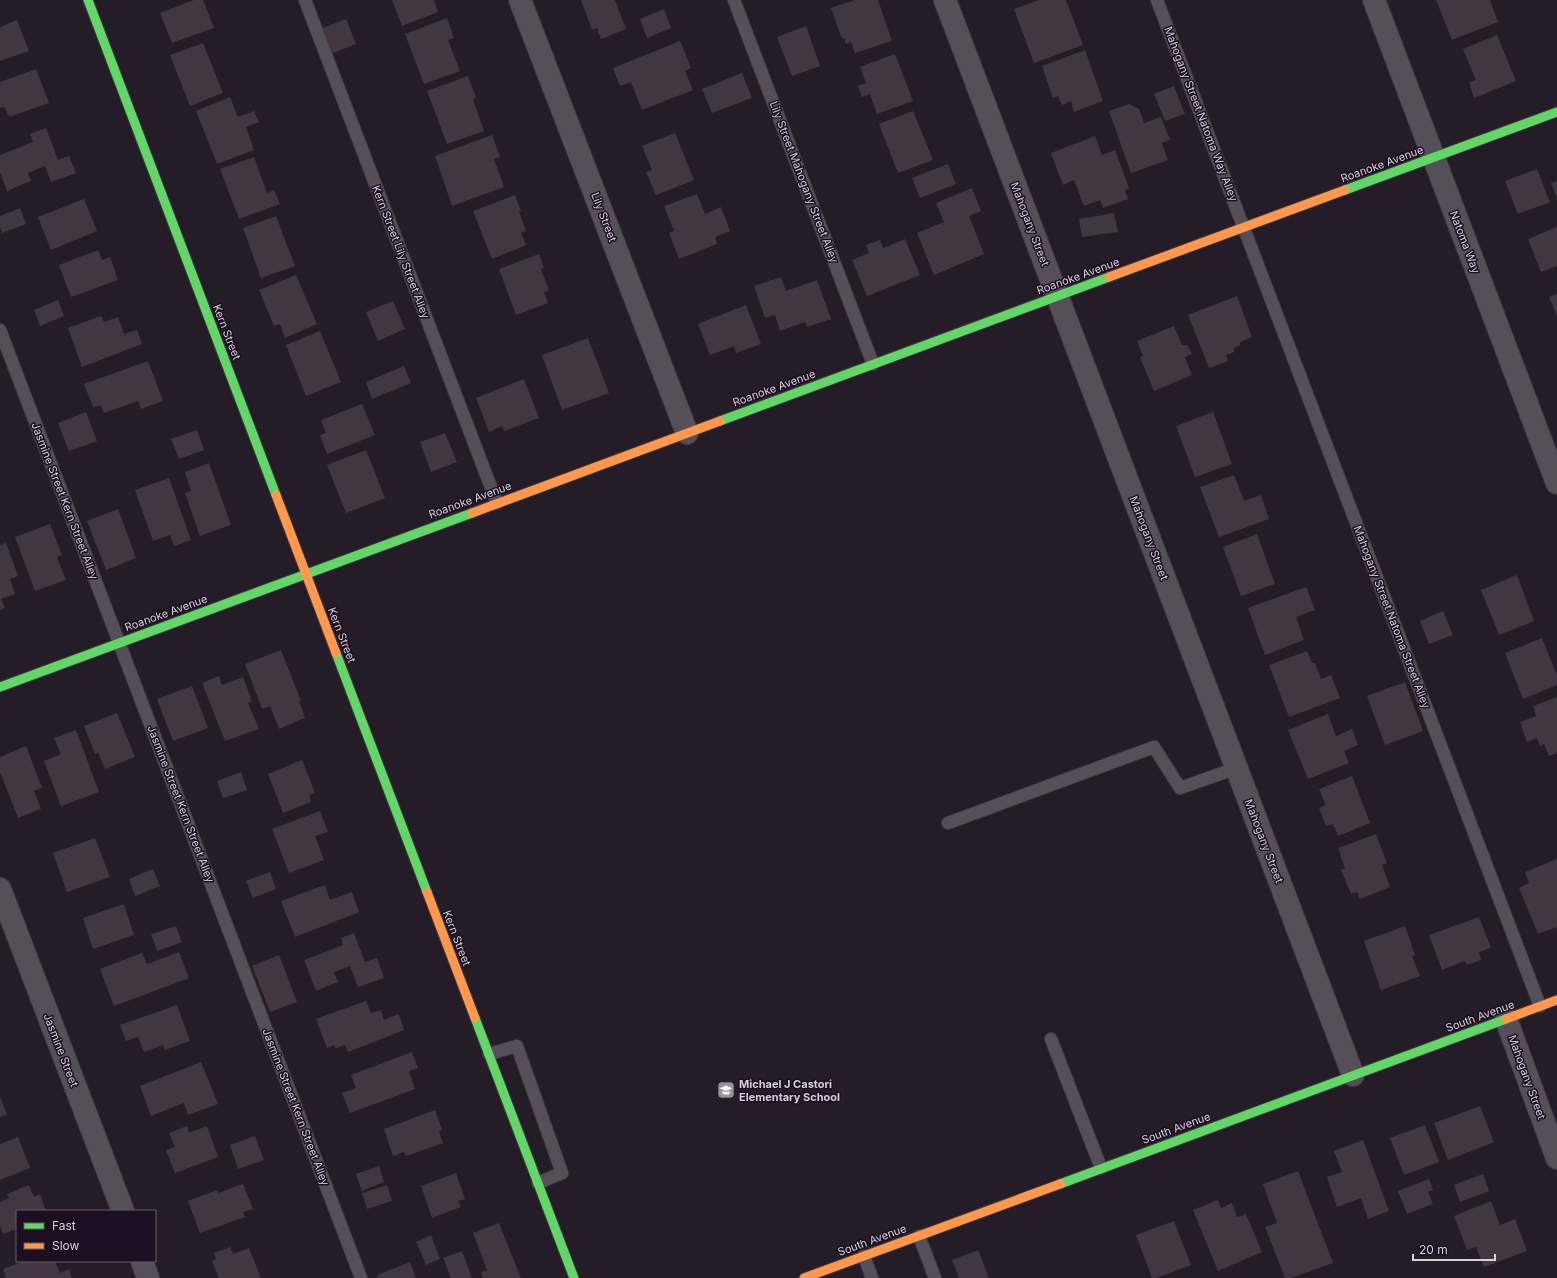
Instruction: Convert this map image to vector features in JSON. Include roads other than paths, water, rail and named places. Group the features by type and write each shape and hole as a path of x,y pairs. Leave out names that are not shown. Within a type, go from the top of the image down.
{"street":[{"name":"Kern Street","path":"88,0 574,1278"},
{"name":"Lily Street","path":"520,0 687,433"},
{"name":"Mahogany Street","path":"945,0 1353,1075"},
{"name":"Natoma Way","path":"1374,0 1557,483"},
{"name":"Roanoke Avenue","path":"0,687 1557,112"},
{"name":"Jasmine Street","path":"0,889 123,1210"},
{"name":"South Avenue","path":"804,1278 1557,1000"},
{"name":"Mahogany Street","path":"1506,1019 1557,1158"},
{"path":"142,1262 148,1278"}],"lane":[{"name":"Kern Street Lily Street Alley","path":"305,0 497,503"},
{"name":"Lily Street Mahogany Street Alley","path":"734,0 873,364"},
{"name":"Mahogany Street Natoma Way Alley","path":"1157,0 1245,227"},
{"name":"Mahogany Street Natoma Street Alley","path":"1245,227 1540,1006"},
{"name":"Jasmine Street Kern Street Alley","path":"0,330 361,1278"},
{"path":"948,823 1154,747 1180,788 1236,768"},
{"path":"1051,1039 1101,1168"},
{"path":"489,1054 517,1046 562,1173 538,1183"},
{"path":"919,1236 935,1278"},
{"path":"864,1256 872,1278"}],"place":[{"name":"Michael J Castori Elementary School","path":"726,1090"}]}
